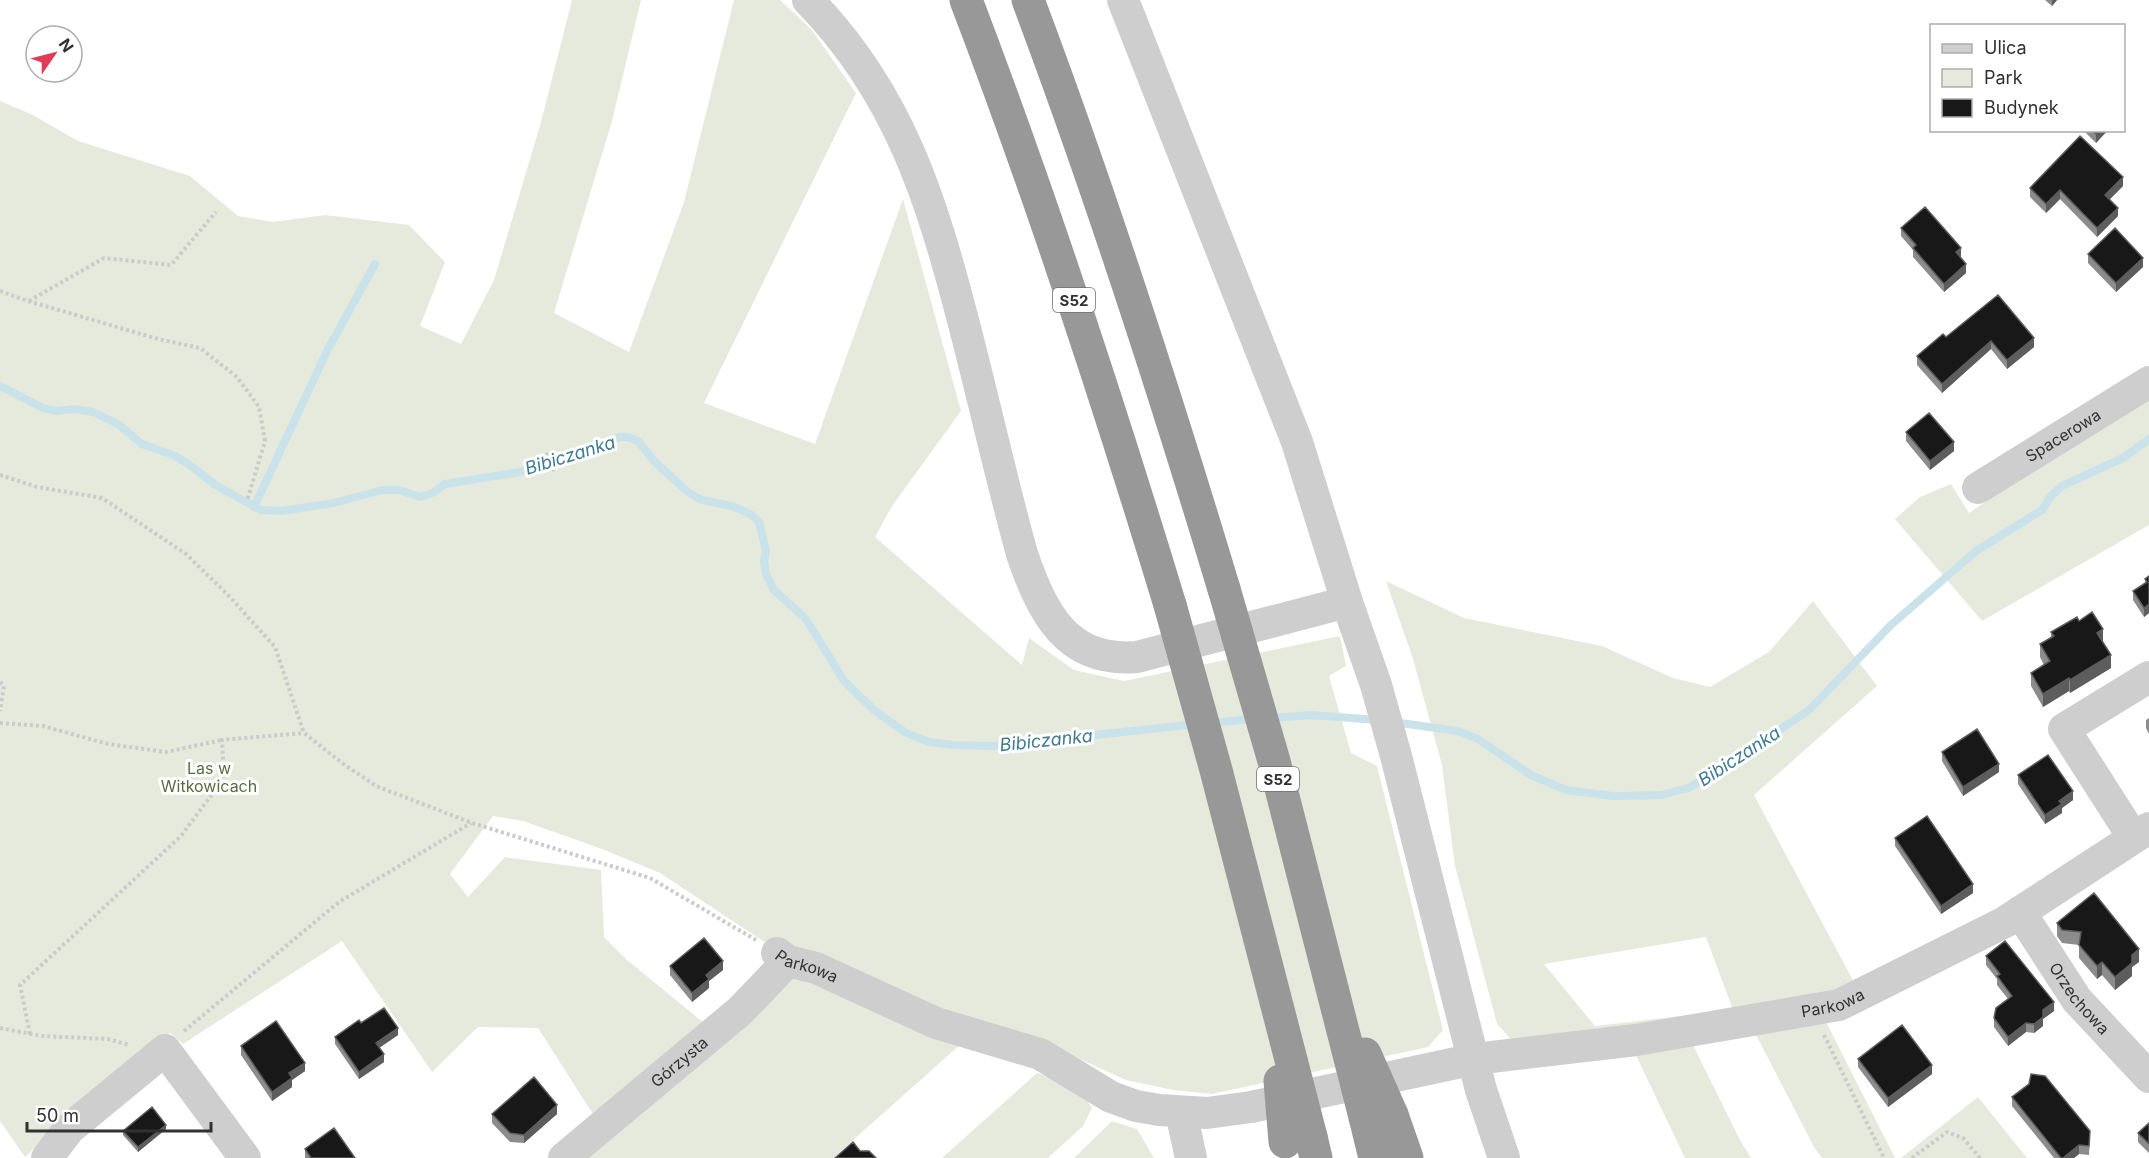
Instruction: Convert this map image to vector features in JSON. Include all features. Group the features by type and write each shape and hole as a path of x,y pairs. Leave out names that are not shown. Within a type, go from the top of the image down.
{"highway":[{"name":"S52","path":"966,0 1063,266 1170,605 1270,977 1300,1149"},
{"name":"S52","path":"1028,0 1124,268 1166,396 1274,761 1328,970 1379,1118"},
{"path":"1375,1158 1379,1118"},
{"path":"1379,1118 1407,1158"}],"street":[{"path":"808,0 869,76 891,112 913,159 933,212 952,279 1022,554 1033,585 1048,615 1064,634 1099,654 1119,658 1137,657 1347,602"},
{"path":"1123,0 1297,442 1347,602 1376,685 1475,1059 1481,1090 1504,1158"},
{"name":"Spacerowa","path":"1978,488 2149,382"},
{"path":"2141,833 2064,729 2149,677"},
{"name":"Parkowa","path":"782,957 816,968 936,1023 1040,1054 1111,1097 1136,1106 1181,1113 1230,1111 1475,1059 1636,1040 1839,1005 2005,922 2141,833"},
{"name":"Orzechowa","path":"2020,912 2077,1000 2149,1077"},
{"name":"Górzysta","path":"564,1158 740,1011 782,957"},
{"path":"47,1158 69,1129 158,1056 245,1158"},
{"path":"1181,1113 1191,1158"}],"path":[{"path":"28,301 104,258 171,266 216,212"},
{"path":"0,291 158,339 200,348 237,377 259,407 265,441 247,501"},
{"path":"546,453 554,471"},
{"path":"0,476 36,487 102,498 186,554 229,596 275,647 304,733 222,740 166,752 108,744 43,726 0,723"},
{"path":"0,682 4,686 0,711"},
{"name":"Parkowa","path":"304,733 376,786 472,822 650,878 749,935 782,957"},
{"path":"30,1034 20,985 182,836 224,778 222,740"},
{"path":"0,1028 30,1034 108,1039 158,1056 339,902 472,822"},
{"path":"1811,1010 1884,1158"},
{"path":"1912,1158 1947,1132 1964,1138 1980,1158"}],"green space":[{"name":"Las w Witkowicach","path":"572,0 641,0 612,121 554,313 629,352 684,202 734,0 780,0 811,29 856,93 704,403 815,444 903,199 961,411 892,506 875,537 1022,665 1029,638 1074,670 1124,681 1340,636 1346,666 1329,676 1351,753 1377,766 1443,1030 1428,1047 1212,1094 1173,1090 1126,1080 1064,1052 934,1015 766,943 660,873 602,849 523,821 493,816 450,874 468,897 505,857 601,870 604,937 627,960 709,1027 598,1122 538,1028 478,1027 432,1072 342,941 183,1044 170,1033 91,1094 25,1157 0,1121 0,101 31,114 78,141 190,176 238,216 273,222 325,215 409,225 445,262 420,326 461,344 494,280 541,122"},
{"path":"2149,397 2149,525 1982,621 1895,519 1920,497 1951,484 1969,513 2100,424"},
{"path":"1386,581 1464,618 1602,646 1673,678 1710,687 1769,652 1813,601 1877,686 1754,795 1856,986 1832,996 1520,1049 1497,1024 1455,866 1442,765 1413,659","holes":["1706,937 1733,1010 1595,1026 1544,964"]},
{"path":"798,974 962,1043 833,1158 577,1158"},
{"path":"1825,1020 1895,1158 1822,1158 1814,1147 1755,1033"},
{"path":"1690,1039 1751,1158 1685,1158 1631,1045"},
{"path":"1037,1073 1079,1087 1092,1108 1083,1126 1048,1158 942,1158"},
{"path":"1978,1097 2027,1158 1901,1158"},
{"path":"1112,1121 1137,1129 1154,1158 1074,1158"}],"building":[{"path":"2080,136 2123,177 2105,195 2118,208 2097,228 2060,190 2046,204 2030,188"},
{"path":"1925,207 1961,248 1956,252 1966,264 1944,284 1913,248 1916,245 1901,228"},
{"path":"2115,228 2143,258 2116,283 2088,254"},
{"path":"1998,295 2034,338 2007,360 1991,341 1942,384 1917,356 1943,334 1946,337"},
{"path":"1929,413 1954,442 1930,461 1906,432"},
{"path":"2149,576 2149,604 2144,608 2133,591 2147,582 2145,579"},
{"path":"2092,612 2103,629 2097,633 2111,655 2043,694 2031,673 2050,661 2040,644 2054,636 2051,632 2077,617 2079,621"},
{"path":"1977,729 1999,764 1963,787 1942,752"},
{"path":"2048,755 2073,791 2059,801 2062,804 2045,815 2018,775"},
{"path":"1927,816 1973,884 1941,906 1895,838"},
{"path":"2094,893 2139,949 2132,955 2132,963 2115,977 2102,962 2097,966 2079,945 2081,932 2062,930 2057,923"},
{"path":"704,938 723,961 706,975 709,979 692,993 670,966"},
{"path":"2005,941 2054,1002 2043,1010 2043,1017 2034,1024 2026,1023 2008,1037 1994,1018 1996,1008 2012,996 1997,976 2000,974 1986,956"},
{"path":"384,1008 398,1028 376,1043 384,1054 359,1072 335,1037 359,1020 361,1023"},
{"path":"276,1021 305,1063 289,1073 292,1078 272,1092 241,1046"},
{"path":"1902,1025 1932,1065 1888,1098 1858,1059"},
{"path":"2031,1074 2045,1076 2090,1131 2089,1146 2079,1145 2061,1158 2012,1097 2029,1084"},
{"path":"534,1077 557,1105 524,1135 510,1133 492,1114"},
{"path":"152,1107 166,1125 138,1147 123,1131"},
{"path":"2149,1123 2149,1144 2138,1133"},
{"path":"334,1128 355,1158 311,1158 305,1149"},
{"path":"853,1142 860,1151 869,1151 876,1158 835,1158"}],"waterway":[{"path":"254,507 328,349 375,264"},
{"name":"Bibiczanka","path":"0,386 43,408 57,411 75,409 93,412 118,424 142,444 173,455 187,463 217,486 261,510 281,511 334,503 382,490 399,490 420,497 433,493 445,484 520,472 576,455 620,437 628,437 638,441 655,462 689,493 702,500 732,506 752,515 759,522 766,551 764,562 766,574 774,590 806,619 844,681 874,710 906,733 929,742 994,746 1196,724"},
{"name":"Bibiczanka","path":"1393,722 1458,731 1478,739 1531,775 1566,790 1613,796 1662,795 1688,788 1714,774 1809,710 1891,625 1976,551 2042,510 2051,496 2062,486 2123,458 2149,439"},
{"name":"Bibiczanka","path":"1270,718 1311,715 1378,720"},
{"name":"Bibiczanka","path":"1211,723 1252,719"}]}
